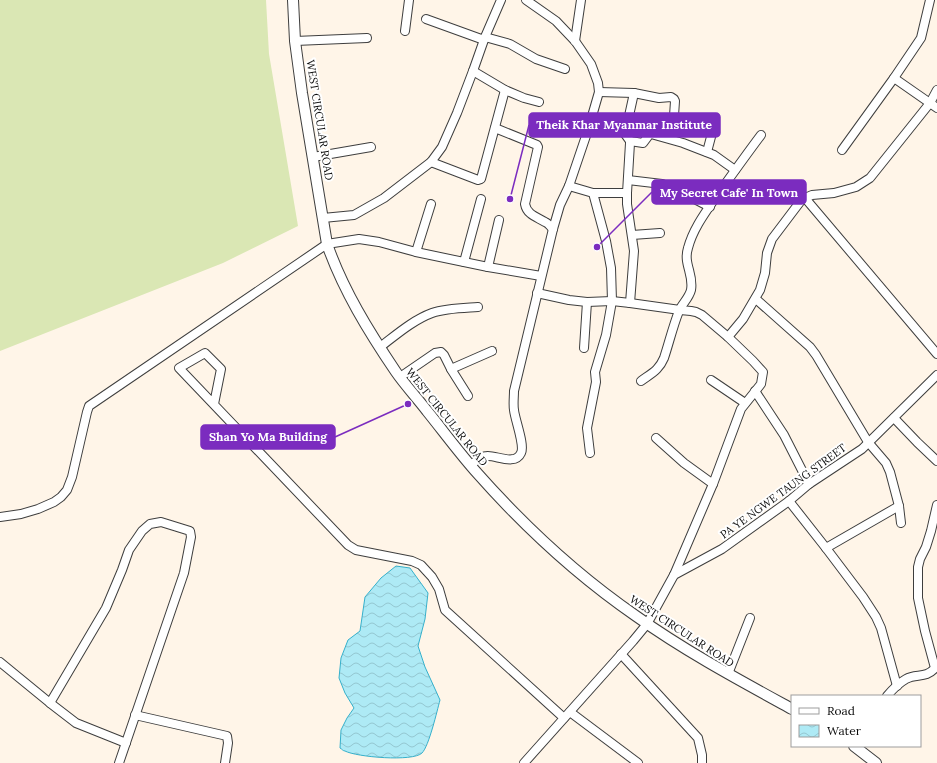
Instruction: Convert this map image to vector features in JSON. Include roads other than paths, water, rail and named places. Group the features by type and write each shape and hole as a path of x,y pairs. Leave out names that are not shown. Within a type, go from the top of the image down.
{"street":[{"name":"WEST CIRCULAR ROAD","path":"293,0 295,41 302,93 328,244 332,257 350,297 400,376 478,474 524,523 561,558 610,598 676,644 791,708"},
{"path":"405,31 409,0"},
{"path":"323,218 354,215 384,198 431,162 442,147 457,113 484,38 501,0"},
{"path":"471,465 479,458 487,456 512,459 518,457 522,452 522,445 514,409 514,391 553,229 560,205 569,186 588,130 599,92 598,83 591,64 576,41 556,21 526,0"},
{"path":"576,41 581,0"},
{"path":"842,150 921,38 930,0"},
{"path":"426,19 484,38 510,44 536,59 565,69"},
{"path":"295,41 367,38"},
{"path":"473,71 505,90 524,98 539,102"},
{"path":"894,78 937,108"},
{"path":"431,162 478,180 481,179 483,177 505,90"},
{"path":"728,338 760,290 767,253 772,239 803,198 812,195 834,193 856,188 870,178 930,103 937,90"},
{"path":"599,92 634,94 659,98 672,97 674,99 675,119 687,124 707,127 712,133 706,152"},
{"path":"630,303 634,251 627,193 630,141 625,134 625,130 634,94"},
{"path":"495,128 537,145 538,147 525,204 528,211 533,216 544,221 553,229"},
{"path":"630,141 643,143 651,134 683,143 714,155 735,170"},
{"path":"641,380 658,369 661,364 680,310 690,291 690,274 686,260 688,248 694,232 735,170 761,135"},
{"path":"313,157 371,147"},
{"path":"628,180 662,184 710,207"},
{"path":"569,186 593,193 627,193"},
{"path":"590,453 587,428 596,382 595,372 606,335 612,302 611,268 606,241 593,193"},
{"path":"805,198 937,354"},
{"path":"464,262 481,199"},
{"path":"416,252 431,204"},
{"path":"488,267 499,220"},
{"path":"632,235 660,233"},
{"path":"0,517 21,514 38,509 54,502 67,490 72,477 87,412 90,406 328,244 358,239 380,242 416,252 541,276"},
{"path":"524,763 647,624 674,575 713,484 741,409 761,384 764,372 702,315 691,310 680,310 630,303 587,302 569,300 537,293"},
{"path":"756,298 816,354 868,442 886,463 890,472 899,506 901,523"},
{"path":"584,348 587,302"},
{"path":"380,346 419,319 433,312 456,308 478,307"},
{"path":"451,369 492,351"},
{"path":"400,376 435,353 441,352 468,396"},
{"path":"214,404 221,369 205,353 179,368 348,545 356,550 412,561 421,565 432,576 439,589 445,610 564,718"},
{"name":"PA YE NGWE TAUNG STREET","path":"674,575 722,549 809,484 862,449 937,375"},
{"path":"710,380 745,403"},
{"path":"756,391 784,434 809,484"},
{"path":"894,418 937,461"},
{"path":"656,438 684,463 713,484"},
{"path":"788,501 826,548 863,597 876,617 881,628 897,686"},
{"path":"887,695 906,679 913,676 932,673 935,668 924,631 918,598 918,567 931,531 937,505"},
{"path":"826,548 899,506"},
{"path":"50,703 106,608 129,550 142,531 150,524 161,522 190,531 191,537 184,573 119,763"},
{"path":"927,542 937,541"},
{"path":"728,674 750,618"},
{"path":"622,654 698,738 702,755 702,763"},
{"path":"0,662 76,722 126,743"},
{"path":"570,712 638,763"},
{"path":"136,715 227,736 228,743 225,763"},
{"path":"855,747 876,763"}],"water":[{"path":"396,566 410,568 428,593 425,619 418,646 425,667 440,700 430,736 422,753 417,756 397,758 372,757 351,753 340,748 341,730 354,708 345,693 339,678 341,658 348,640 360,631 365,597 381,578"}],"place":[{"name":"Theik Khar Myanmar Institute","path":"510,199"},
{"name":"My Secret Cafe' In Town","path":"597,247"},
{"name":"Shan Yo Ma Building","path":"408,404"}]}
